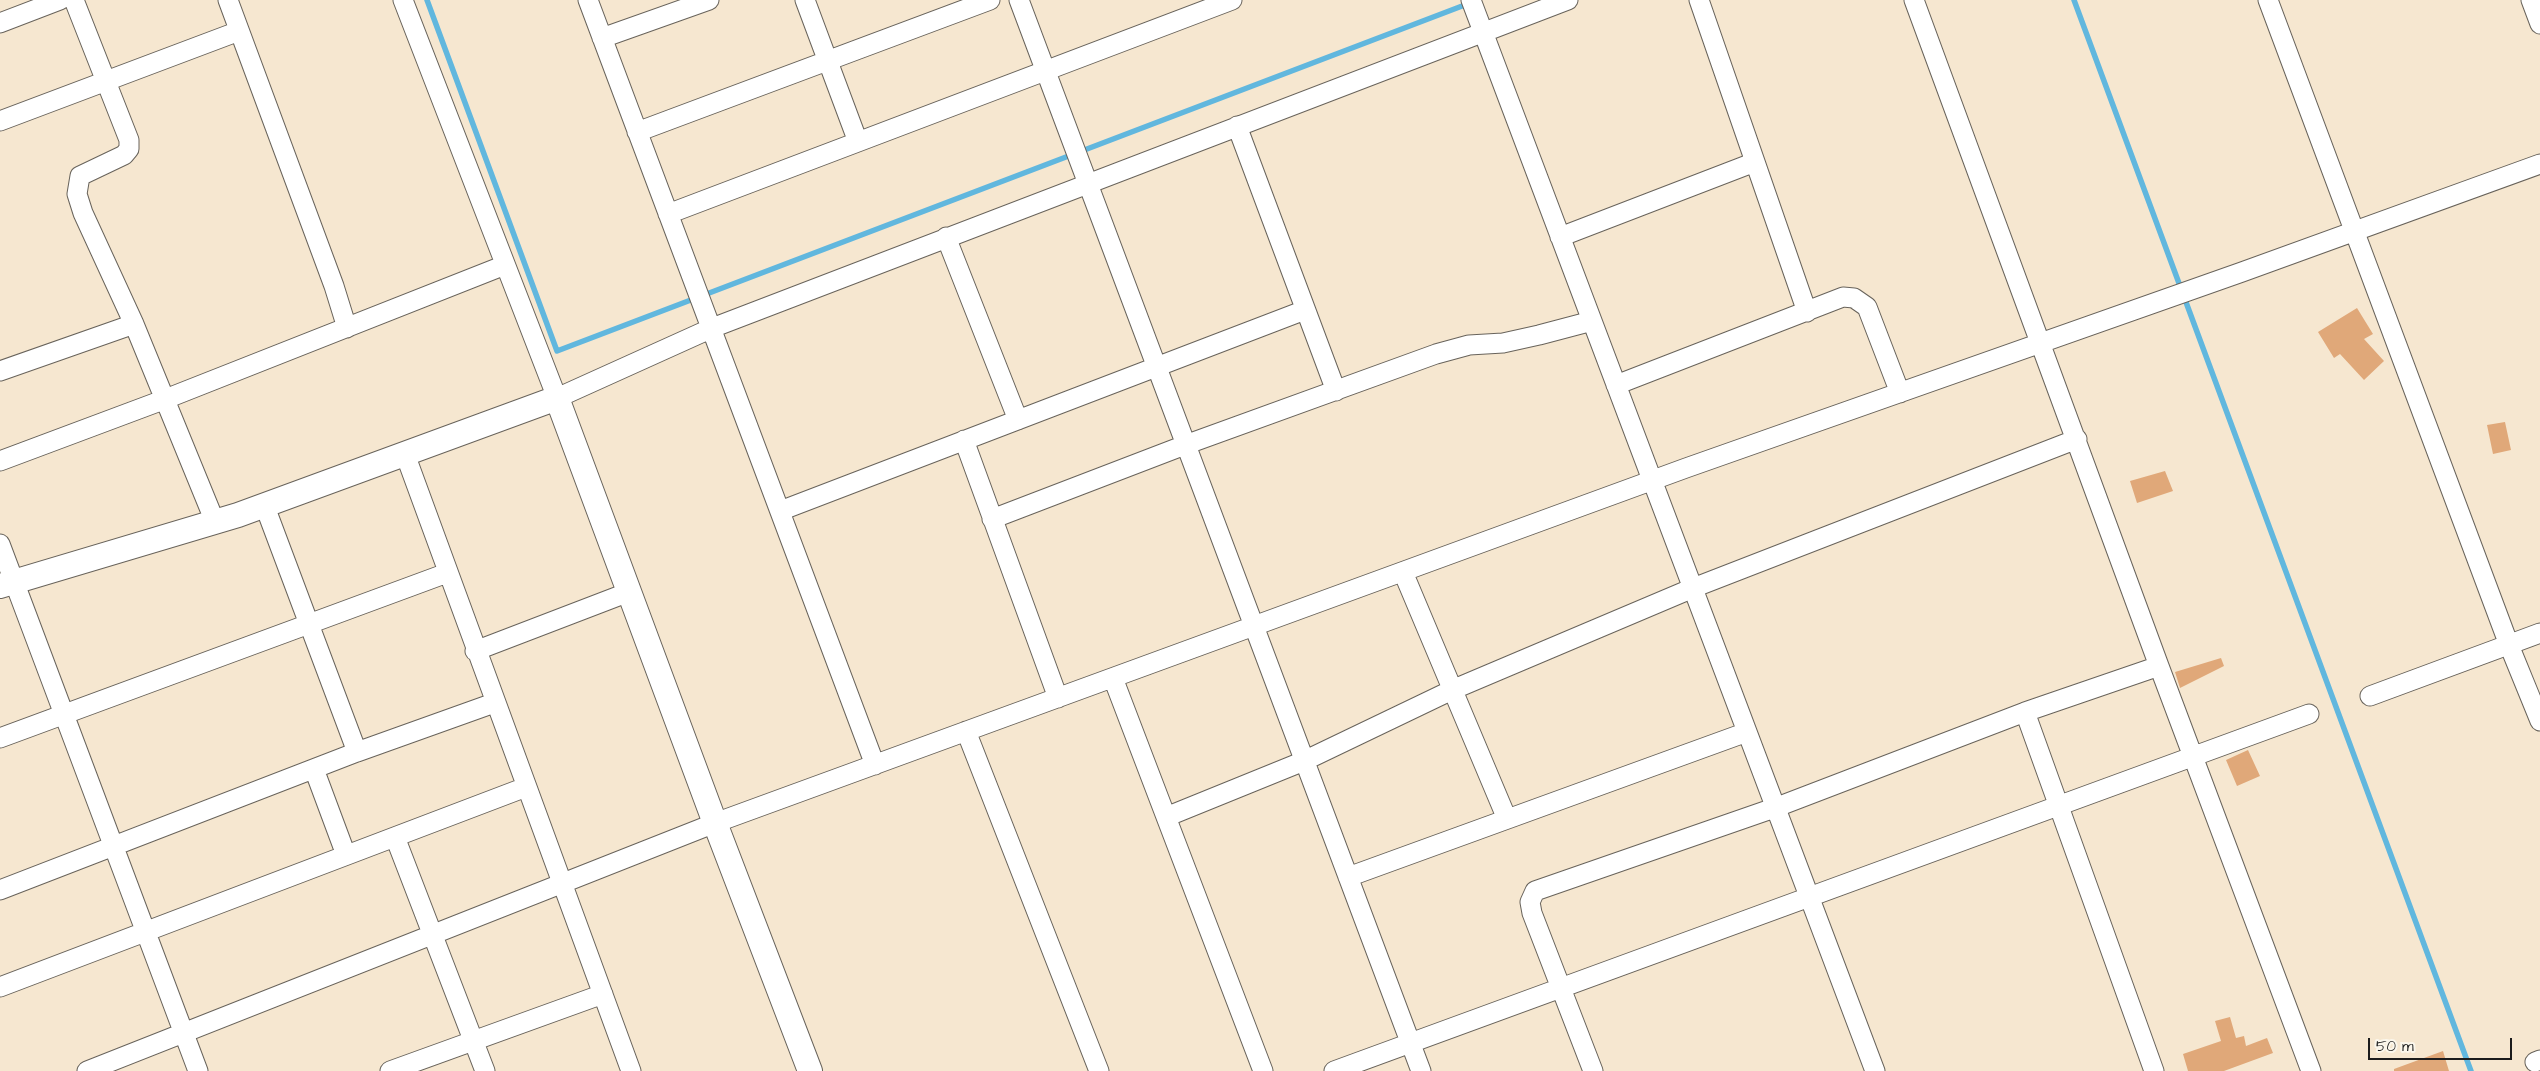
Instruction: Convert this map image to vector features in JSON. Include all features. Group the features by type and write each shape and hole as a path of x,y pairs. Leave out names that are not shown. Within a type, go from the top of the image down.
{"main road":[{"path":"7,584 215,522 558,398 715,823 810,1071"}],"street":[{"path":"0,22 60,0"},
{"path":"74,0 128,140 129,149 124,155 80,176 77,194 134,324 163,400 215,522"},
{"path":"228,0 348,328"},
{"path":"403,0 558,398 712,328 1568,0"},
{"path":"588,0 875,765"},
{"path":"602,38 709,0"},
{"path":"805,0 858,142"},
{"path":"638,132 990,0"},
{"path":"1019,0 1421,1071"},
{"path":"668,214 1232,0"},
{"path":"1471,0 1875,1071"},
{"path":"1699,0 1807,312"},
{"path":"1914,0 2159,666 2311,1071"},
{"path":"2268,0 2509,645 2540,721"},
{"path":"2531,0 2540,24"},
{"path":"0,121 239,31"},
{"path":"1237,126 1336,391"},
{"path":"1560,237 1755,162"},
{"path":"87,1071 715,823 1653,481 2540,164"},
{"path":"946,237 1018,420"},
{"path":"0,461 163,400 505,265"},
{"path":"1616,385 1843,297 1854,298 1867,307 1900,393"},
{"path":"780,511 1305,310"},
{"path":"992,520 1185,445 1452,350 1539,336 1592,321"},
{"path":"0,371 134,324"},
{"path":"1166,818 1304,761 1452,690 1693,588 2077,439"},
{"path":"964,440 1058,698"},
{"path":"405,454 475,651 631,1071"},
{"path":"264,504 357,752"},
{"path":"0,544 7,584 64,716 198,1071"},
{"path":"1403,572 1507,819"},
{"path":"0,738 64,716 447,573"},
{"path":"475,651 629,592"},
{"path":"2370,696 2540,633"},
{"path":"1593,1071 1532,913 1530,902 1535,892 1777,808 2025,712 2159,666"},
{"path":"1113,678 1263,1071"},
{"path":"0,890 357,752 494,702"},
{"path":"2025,712 2154,1071"},
{"path":"1334,1071 2309,714"},
{"path":"966,732 1099,1071"},
{"path":"1348,877 1747,732"},
{"path":"314,769 346,855"},
{"path":"0,987 526,787"},
{"path":"395,837 485,1071"},
{"path":"390,1071 474,1039 603,994"}],"building":[{"path":"2357,308 2373,334 2364,339 2384,361 2364,380 2340,354 2334,358 2318,332"},
{"path":"2505,422 2511,450 2493,454 2487,425"},
{"path":"2165,471 2173,491 2137,503 2130,481"},
{"path":"2221,658 2224,666 2180,688 2175,672"},
{"path":"2248,750 2260,776 2237,786 2226,760"},
{"path":"2230,1017 2236,1038 2244,1036 2246,1046 2267,1038 2273,1053 2224,1071 2188,1071 2183,1054 2221,1041 2215,1021"},
{"path":"2443,1051 2449,1071 2394,1071 2394,1069"}],"waterway":[{"path":"427,0 557,351 1470,3"},
{"path":"2074,0 2471,1071"}]}
